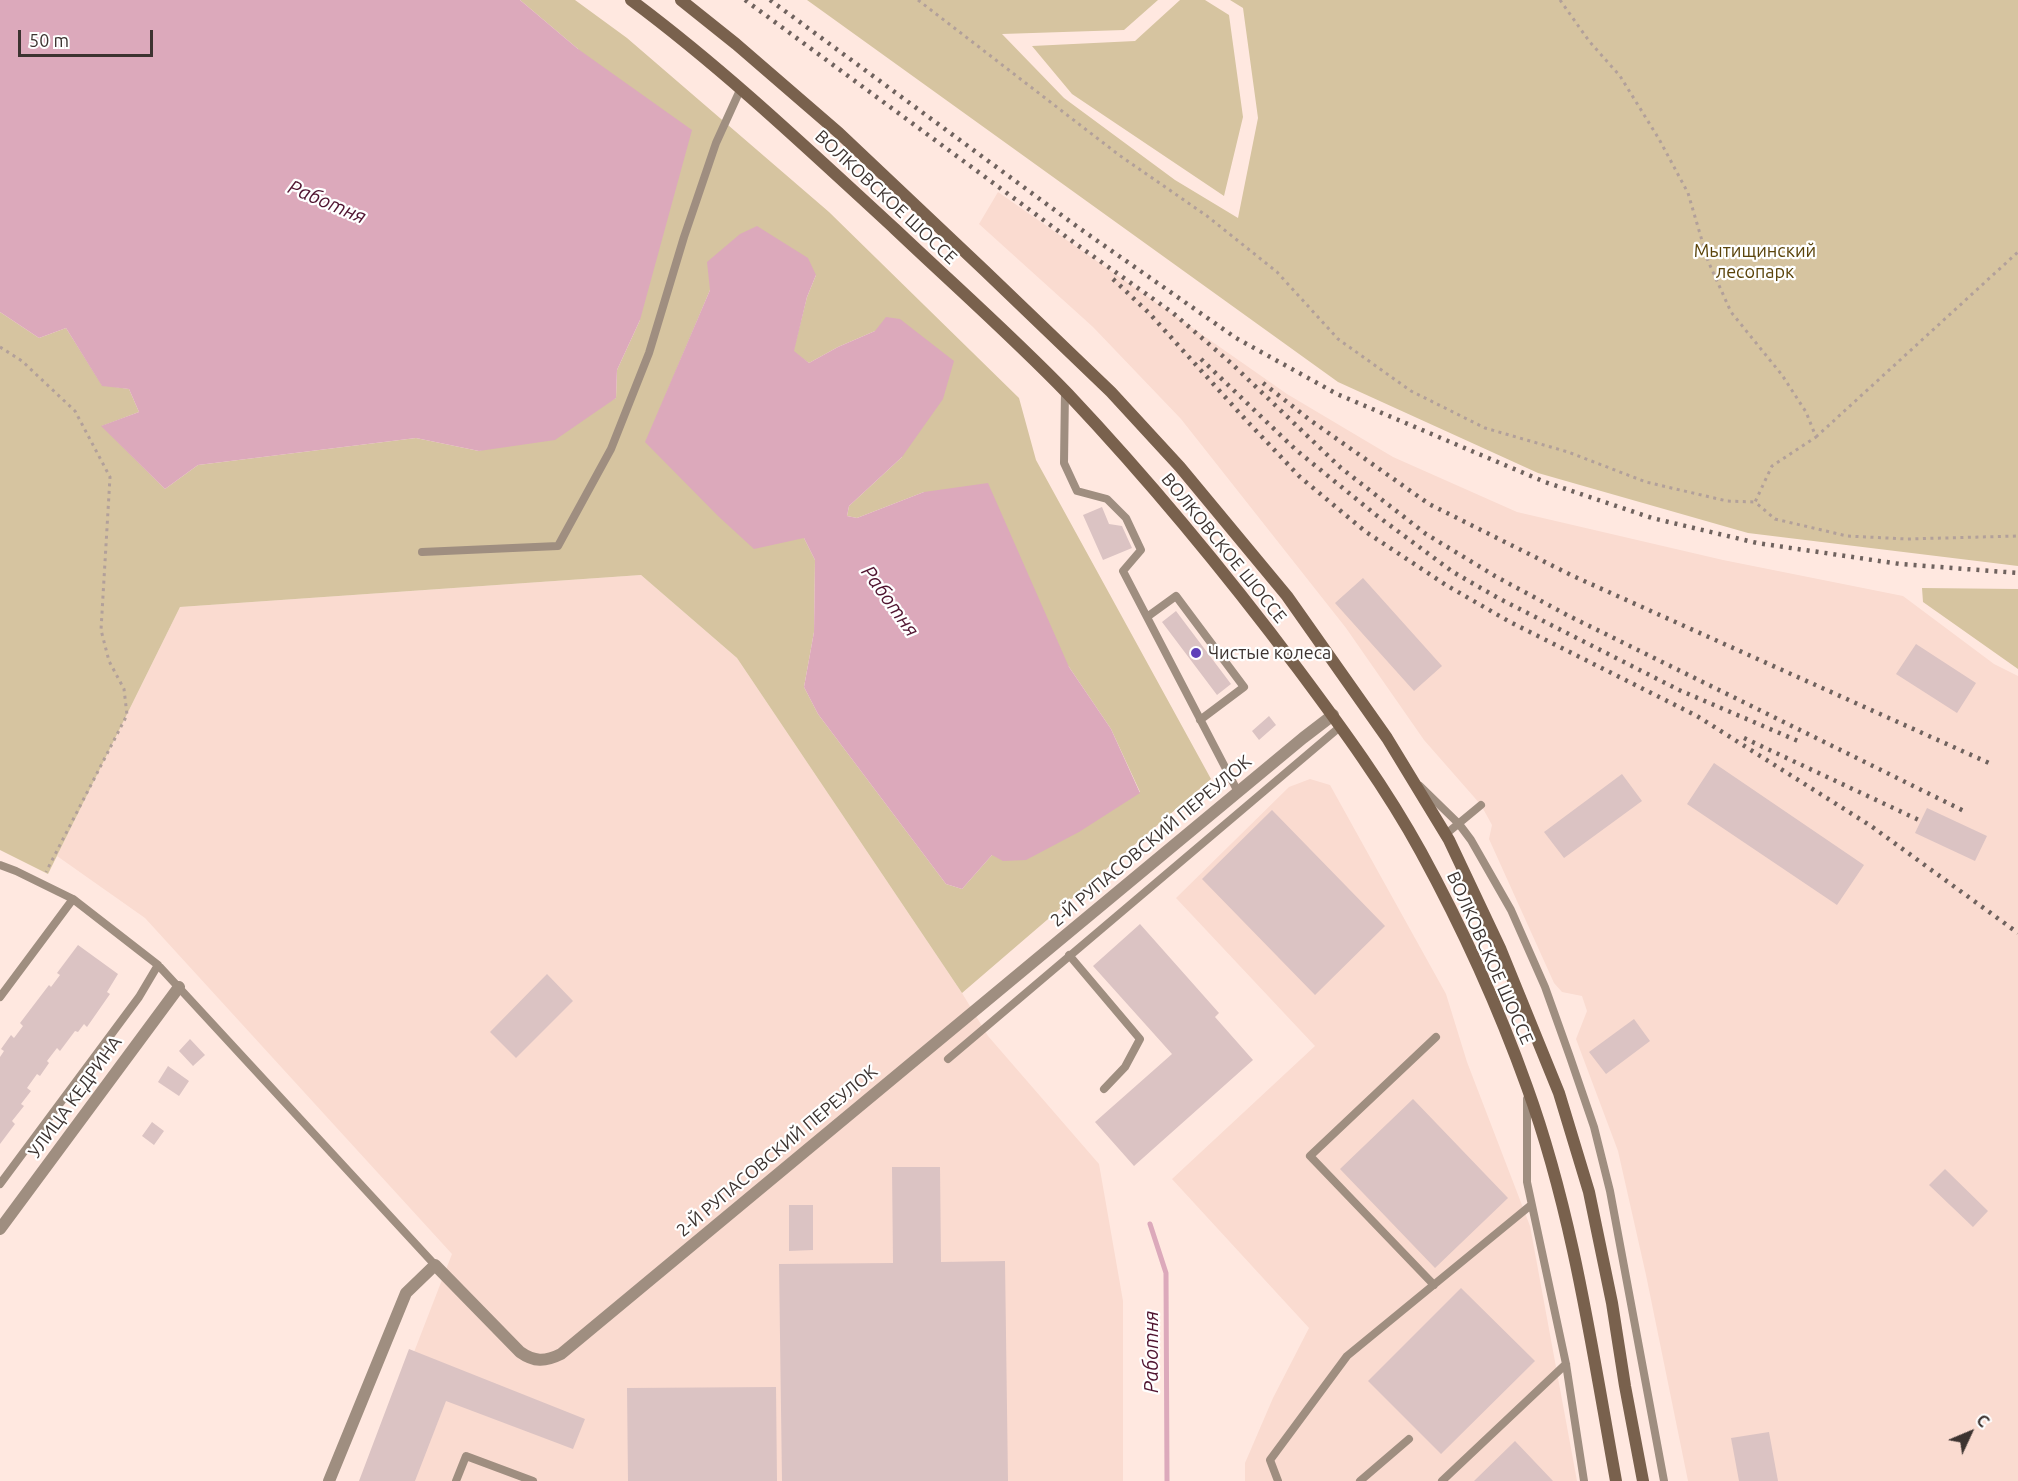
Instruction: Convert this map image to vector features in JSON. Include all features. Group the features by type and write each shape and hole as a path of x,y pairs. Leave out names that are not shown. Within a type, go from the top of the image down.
{"main road":[{"name":"ВОЛКОВСКОЕ ШОССЕ","path":"631,0 741,88 992,319 1065,392 1210,555 1341,726 1419,848 1460,926 1493,1000 1527,1086 1546,1144 1576,1263 1616,1481"},
{"name":"ВОЛКОВСКОЕ ШОССЕ","path":"681,0 839,133 1111,392 1180,467 1287,596 1387,738 1446,834 1500,948 1559,1093 1589,1192 1612,1303 1625,1386 1644,1481"}],"street":[{"name":"2-Й РУПАСОВСКИЙ ПЕРЕУЛОК","path":"435,1265 520,1352 530,1359 542,1361 561,1354 1333,715"},
{"name":"УЛИЦА КЕДРИНА","path":"0,1229 178,987"},
{"path":"329,1481 406,1293 435,1265"}],"lane":[{"path":"422,552 558,546 611,449 641,374 716,143 741,88"},
{"path":"1065,392 1064,463 1077,490 1107,499 1126,518 1140,550 1123,571 1238,792"},
{"path":"1147,617 1176,596 1245,687 1200,720"},
{"path":"948,1059 1341,726"},
{"path":"1411,777 1459,824 1471,840 1511,910 1545,987 1594,1127 1610,1191 1664,1481"},
{"path":"1446,834 1481,805"},
{"path":"0,865 73,899 158,965 435,1265"},
{"path":"0,997 73,899"},
{"path":"1069,955 1140,1039 1125,1067 1104,1089"},
{"path":"0,1184 139,997 158,965"},
{"path":"1434,1285 1310,1156 1436,1037"},
{"path":"1527,1086 1527,1182 1566,1364 1584,1481"},
{"path":"1278,1481 1270,1460 1347,1356 1532,1205"},
{"path":"1442,1481 1566,1364"},
{"path":"1360,1481 1409,1439"},
{"path":"456,1481 466,1456 533,1481"}],"path":[{"path":"918,0 1119,155 1206,216 1277,272 1338,339 1411,391 1485,428 1568,452 1646,482 1727,501 1755,502 1775,519 1847,536 1906,539 2018,536"},
{"path":"1560,0 1589,41 1620,76 1659,139 1688,193 1707,261 1731,312 1782,375 1806,412 1816,437"},
{"path":"1755,502 1772,466 1816,437 2018,252"},
{"path":"0,347 22,361 75,411 110,477 101,630 109,661 124,689 127,715 40,883"}],"shaded area":[{"path":"998,192 1287,394 1393,457 1517,512 1723,560 1903,596 1994,664 2018,676 2018,1481 1688,1481 1618,1151 1576,1039 1587,1011 1582,996 1562,992 1554,983 1489,839 1492,825 1481,805 1424,740 1346,628 1181,419 1093,327 979,224"},
{"path":"641,575 737,658 962,993 988,1036 1099,1164 1123,1301 1123,1481 364,1481 452,1254 145,918 57,856 180,607"},
{"path":"1310,779 1330,785 1446,994 1467,1062 1530,1226 1577,1481 1245,1481 1245,1463 1273,1398 1309,1328 1172,1179 1315,1046 1176,898 1289,787"}],"green space":[{"path":"520,0 575,0 627,38 829,212 1019,398 1036,460 1211,779 962,993 737,658 641,575 180,607 48,874 0,850 0,312 39,338 66,328 102,385 129,389 139,412 102,426 165,489 198,465 416,438 479,451 616,398 617,370 640,320 578,49","holes":["816,275 807,297 793,352 809,363 875,331 902,457 849,506 847,516 857,518 924,492 1069,667 1111,729 1140,792 992,855 962,889 946,884 818,714 804,687 814,632 815,560 804,538 646,442 710,290"]},
{"name":"Мытищинский лесопарк","path":"807,0 1158,0 1124,30 1002,34 1064,98 1175,180 1238,218 1258,118 1243,8 1230,0 2018,0 2018,566 1748,533 1538,473 1338,382"},
{"path":"1180,0 1205,0 1229,15 1243,117 1224,196 1072,94 1032,46 1135,41"},
{"path":"1922,588 2018,589 2018,669 1923,602"}],"water":[{"path":"0,0 520,0 578,49 692,130 640,320 617,370 616,398 555,440 479,451 416,438 198,465 165,489 101,426 139,412 129,389 102,386 66,328 39,338 0,312"},
{"path":"757,226 808,258 816,275 807,297 794,351 809,363 875,331 886,317 900,319 954,361 943,399 902,457 849,506 847,516 857,518 924,492 988,483 1069,667 1111,729 1140,793 1079,832 1026,860 1003,861 992,855 962,889 946,884 818,714 804,687 814,632 815,560 804,538 754,549 645,442 710,290 707,262 740,234"}],"building":[{"path":"1102,507 1109,524 1122,526 1132,548 1103,560 1083,515"},
{"path":"1363,578 1442,666 1414,691 1335,603"},
{"name":"Чистые колеса","path":"1176,611 1231,684 1217,695 1162,622"},
{"path":"1916,644 1976,683 1957,713 1896,674"},
{"path":"1269,716 1276,725 1259,740 1252,731"},
{"path":"1714,763 1864,865 1837,905 1687,804"},
{"path":"1622,774 1642,801 1564,858 1544,832"},
{"path":"1927,808 1987,836 1975,861 1915,833"},
{"path":"1272,810 1385,926 1315,995 1202,879"},
{"path":"1140,924 1219,1013 1215,1017 1253,1060 1134,1166 1095,1122 1172,1054 1093,966"},
{"path":"78,945 118,974 107,992 110,994 87,1027 84,1024 78,1032 75,1031 60,1051 57,1048 47,1061 49,1063 40,1076 37,1074 27,1088 31,1091 21,1104 24,1106 12,1121 15,1124 0,1144 0,1057 4,1051 1,1049 11,1035 14,1038 23,1026 20,1023 49,985 51,987 60,975 57,973"},
{"path":"547,974 573,1001 516,1058 490,1032"},
{"path":"1634,1019 1650,1041 1606,1074 1589,1052"},
{"path":"190,1039 205,1055 193,1066 179,1051"},
{"path":"168,1066 189,1081 179,1096 158,1082"},
{"path":"1413,1099 1508,1198 1435,1268 1340,1169"},
{"path":"152,1122 164,1131 154,1145 142,1136"},
{"path":"892,1167 940,1167 941,1262 1005,1261 1008,1481 782,1481 779,1264 893,1263"},
{"path":"1945,1169 1988,1211 1973,1227 1929,1185"},
{"path":"789,1205 813,1205 813,1250 789,1251"},
{"path":"1461,1288 1535,1361 1441,1454 1368,1381"},
{"path":"409,1349 585,1419 573,1449 446,1401 415,1481 359,1481"},
{"path":"776,1387 777,1481 628,1481 627,1388"},
{"path":"1769,1432 1778,1481 1739,1481 1731,1438"},
{"path":"1515,1441 1553,1481 1474,1481"}],"waterway":[{"name":"Работня","path":"1150,1224 1166,1273 1167,1481"}],"railway":[{"path":"745,0 1173,313 1232,364 1341,468 1426,534 1495,576 1567,615 1964,811"},
{"path":"770,0 1079,228 1236,338 1337,394 1545,482 1652,518 1757,543 1900,564 2018,573"},
{"path":"1113,279 1149,313 1300,477 1366,532 1446,585 1510,622 1697,716 1871,826 2018,933"},
{"path":"1201,359 1296,450 1376,515 1453,572 1498,598 1679,690 1798,741"},
{"path":"1263,383 1310,420 1429,504 1573,576 1989,763"},
{"path":"1744,738 1921,821"}],"place":[{"name":"Чистые колеса","path":"1196,653"}]}
